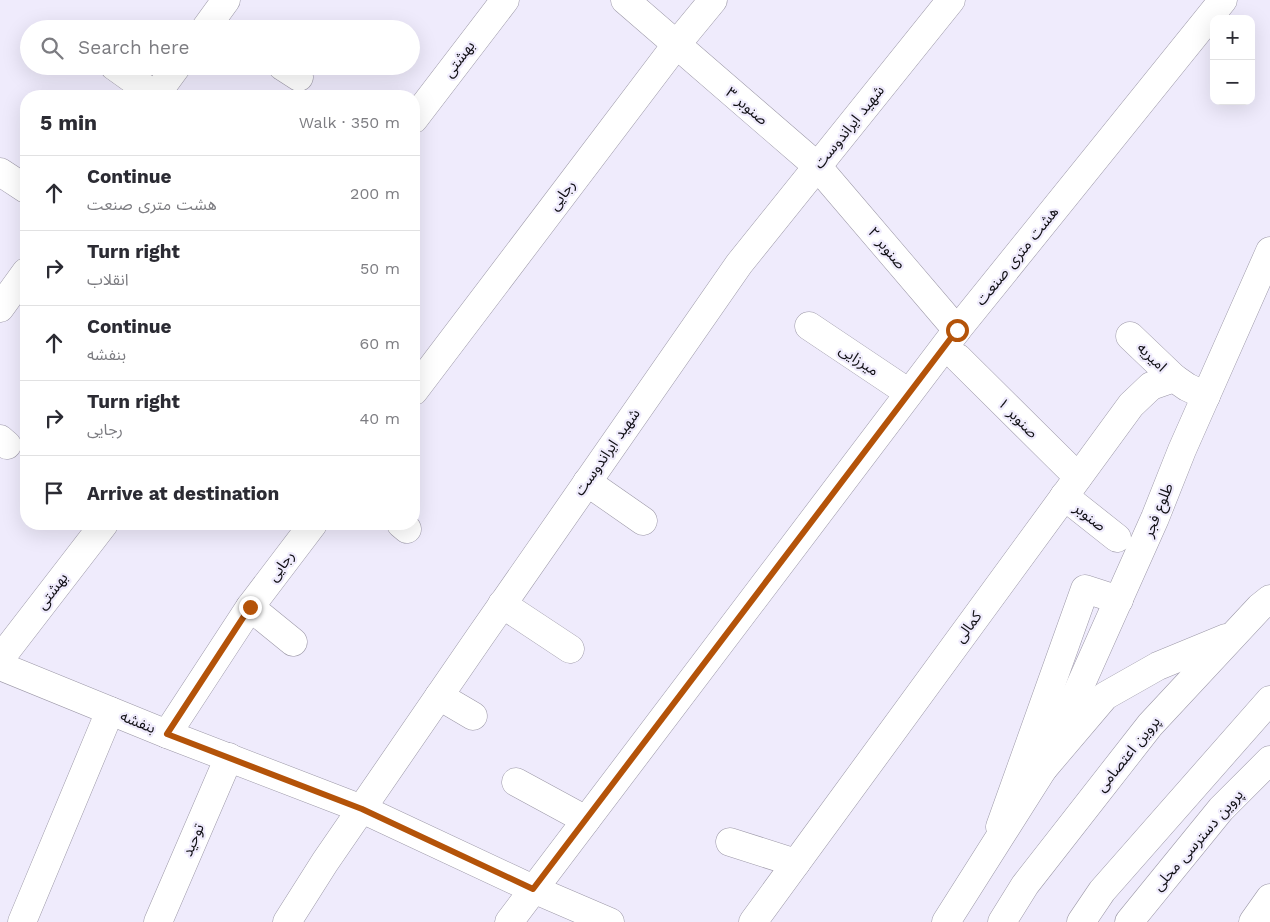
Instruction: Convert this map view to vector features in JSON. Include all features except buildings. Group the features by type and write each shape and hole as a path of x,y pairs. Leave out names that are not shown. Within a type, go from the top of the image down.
{"street":[{"path":"215,20 226,0"},
{"name":"بهشتی","path":"420,111 505,0"},
{"name":"صنوبر ۳","path":"625,0 817,166"},
{"name":"رجایی","path":"420,383 676,45 714,0"},
{"name":"شهید ایراندوست","path":"288,922 325,862 586,482 739,264 951,0"},
{"name":"هشت متری صنعت","path":"509,922 957,330 1223,0"},
{"path":"126,75 147,90"},
{"path":"159,90 170,75"},
{"name":"صنوبر ۲","path":"817,166 957,330"},
{"path":"0,172 20,185"},
{"name":"طلوع فجر","path":"1043,769 1156,518 1182,450 1270,251"},
{"path":"0,308 20,280"},
{"name":"میرزایی","path":"809,326 909,393"},
{"name":"امیریه","path":"1130,336 1174,378"},
{"name":"صنوبر ۱","path":"958,358 1071,486"},
{"path":"1174,378 1186,387 1206,396"},
{"name":"کمالی","path":"753,922 1131,406 1151,386 1174,378"},
{"path":"586,482 643,521"},
{"name":"صنوبر","path":"1071,486 1117,538"},
{"name":"بهشتی","path":"5,642 99,530"},
{"name":"رجایی","path":"167,734 250,607 309,530"},
{"path":"992,850 1085,589 1119,600"},
{"name":"پروین اعتصامی","path":"1002,922 1025,885 1150,725 1270,599"},
{"path":"502,604 570,649"},
{"path":"250,607 293,642"},
{"path":"946,922 1043,769 1105,696 1158,666 1234,635"},
{"name":"بنفشه","path":"0,666 167,734 362,809 533,889 610,922"},
{"path":"439,696 473,716"},
{"path":"1081,922 1102,891 1270,700"},
{"path":"22,922 110,711"},
{"name":"توحید","path":"158,922 229,757"},
{"name":"پروین دسترسی محلی","path":"1129,922 1221,809 1270,760"},
{"path":"516,782 586,820"},
{"path":"730,842 796,863"},
{"path":"1253,922 1270,898"}],"route":[{"path":"250,607 167,734 362,809 533,889 957,330"}]}
